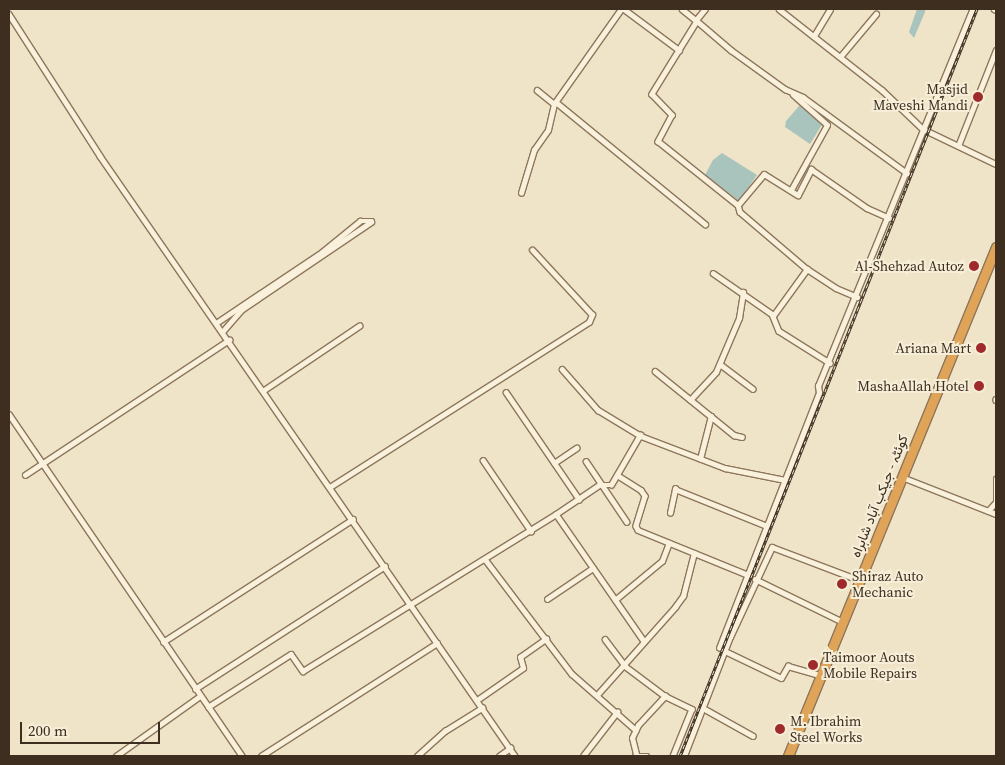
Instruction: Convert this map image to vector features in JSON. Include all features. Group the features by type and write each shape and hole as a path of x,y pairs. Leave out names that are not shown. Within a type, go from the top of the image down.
{"highway":[{"name":"کوئٹہ - جیکب آباد شاہراہ","path":"788,756 996,247"}],"street":[{"path":"521,193 534,150 548,130 555,103 622,9 679,50"},
{"path":"682,9 786,89 827,125 791,190"},
{"path":"705,9 652,94 672,115 658,141 738,204 740,212 807,269 836,288 857,296"},
{"path":"779,9 882,90 923,129 996,164"},
{"path":"814,36 830,9"},
{"path":"719,648 819,393 818,386 830,363 973,9"},
{"path":"9,14 100,156 264,390 515,756"},
{"path":"840,57 876,14"},
{"path":"958,146 996,50"},
{"path":"786,89 803,97 907,173"},
{"path":"537,90 705,224"},
{"path":"738,204 764,174 798,195 811,169 867,208 889,218"},
{"path":"216,322 322,252 360,221 372,221 241,310 222,331"},
{"path":"330,487 589,322 592,315 532,250"},
{"path":"773,316 807,269"},
{"path":"712,273 743,292 773,316 779,331 830,363"},
{"path":"690,400 720,364 739,318 743,292"},
{"path":"264,390 358,326"},
{"path":"25,475 229,340"},
{"path":"720,364 753,389"},
{"path":"562,369 598,410 640,435 700,459 785,480"},
{"path":"655,371 690,400 742,438"},
{"path":"506,392 579,499"},
{"path":"9,414 123,578 163,642 242,756"},
{"path":"700,459 711,416"},
{"path":"602,484 608,487 640,435"},
{"path":"554,463 576,448"},
{"path":"483,460 531,531"},
{"path":"586,461 627,522"},
{"path":"617,475 642,490 645,496 636,526 638,530 748,575"},
{"path":"902,476 996,514"},
{"path":"988,510 996,502 996,479"},
{"path":"208,708 291,654 303,671 412,606 602,484"},
{"path":"670,513 675,489 767,526"},
{"path":"556,514 644,641"},
{"path":"163,642 353,519"},
{"path":"615,600 662,561 669,543"},
{"path":"605,639 625,666 665,696 692,709 674,755 683,756 755,579 772,547 860,580"},
{"path":"597,695 625,666 683,596 694,553"},
{"path":"485,559 572,674 636,730"},
{"path":"195,689 385,566"},
{"path":"547,599 593,568"},
{"path":"755,579 843,622"},
{"path":"477,700 523,668 520,658 546,639"},
{"path":"261,756 437,643"},
{"path":"725,651 782,678 788,666 822,676"},
{"path":"116,756 200,696"},
{"path":"646,756 635,755 632,738 636,730 665,696"},
{"path":"417,756 445,731 482,708"},
{"path":"703,708 753,736"},
{"path":"583,756 617,712"},
{"path":"499,756 510,748"}],"water":[{"path":"917,9 925,9 925,12 914,38 909,32"},
{"path":"800,105 823,123 810,144 785,127 786,121"},
{"path":"722,153 757,175 739,201 705,175 713,160"}],"railway":[{"path":"680,756 977,9"}],"place":[{"name":"Masjid Maveshi Mandi","path":"978,97"},
{"name":"Al-Shehzad Autoz","path":"974,266"},
{"name":"Ariana Mart","path":"981,348"},
{"name":"MashaAllah Hotel","path":"979,386"},
{"name":"Shiraz Auto Mechanic","path":"842,584"},
{"name":"Taimoor Aouts Mobile Repairs","path":"813,665"},
{"name":"M. Ibrahim Steel Works","path":"780,729"}]}
